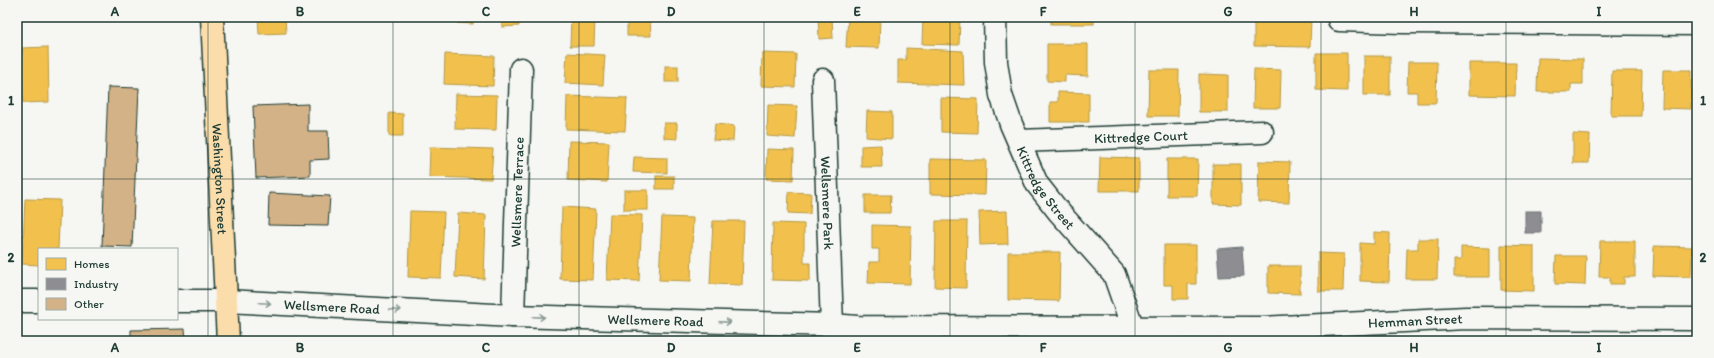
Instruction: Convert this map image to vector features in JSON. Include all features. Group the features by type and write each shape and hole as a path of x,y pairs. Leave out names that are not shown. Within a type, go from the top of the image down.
{"main road":[{"name":"Washington Street","path":"212,17 228,341"}],"street":[{"name":"Kittredge Street","path":"995,17 996,62 1001,96 1038,184 1059,212 1114,274 1136,334"},
{"path":"1340,18 1410,22 1697,24"},
{"name":"Wellsmere Terrace","path":"513,316 521,68"},
{"name":"Wellsmere Park","path":"823,80 832,325"},
{"name":"Kittredge Court","path":"1019,141 1262,132"},
{"path":"17,301 38,301"},
{"name":"Wellsmere Road","path":"178,301 226,301 513,316 1136,334"},
{"name":"Hemman Street","path":"1136,334 1466,318 1697,319"}],"building: Homes":[{"path":"258,17 285,17 286,33 259,34"},
{"path":"457,17 473,17 473,24 457,23"},
{"path":"502,17 519,17 519,26 502,27"},
{"path":"627,17 650,17 651,36 627,36"},
{"path":"818,17 832,17 833,38 819,39"},
{"path":"848,17 880,17 879,48 846,47"},
{"path":"923,17 960,17 959,45 922,44"},
{"path":"1051,17 1094,17 1094,24 1051,24"},
{"path":"1254,17 1311,17 1310,47 1254,46"},
{"path":"571,18 595,18 594,46 570,46"},
{"path":"1047,44 1088,44 1088,76 1065,75 1065,82 1047,81"},
{"path":"48,47 49,102 23,103 22,48"},
{"path":"906,48 963,51 964,85 898,83 898,60 906,60"},
{"path":"567,53 605,55 603,85 565,83"},
{"path":"762,53 796,54 795,87 761,86"},
{"path":"1316,53 1347,53 1347,91 1316,90"},
{"path":"445,54 494,56 493,86 444,84"},
{"path":"1364,56 1390,56 1390,95 1364,95"},
{"path":"1538,58 1583,59 1583,84 1571,84 1571,92 1537,92"},
{"path":"1408,62 1437,62 1436,103 1417,103 1417,92 1407,92"},
{"path":"1469,63 1516,63 1515,96 1469,95"},
{"path":"665,66 678,66 678,82 665,82"},
{"path":"1254,69 1281,70 1280,108 1253,108"},
{"path":"1149,70 1179,70 1178,116 1148,116"},
{"path":"1663,70 1691,70 1691,109 1662,108"},
{"path":"1612,71 1642,71 1641,116 1611,116"},
{"path":"1199,74 1228,75 1228,112 1199,112"},
{"path":"1058,92 1089,93 1089,122 1050,122 1050,102 1058,102"},
{"path":"456,94 497,95 496,130 455,129"},
{"path":"567,96 627,98 625,131 566,129"},
{"path":"941,98 978,99 977,133 941,132"},
{"path":"768,105 797,106 795,138 767,136"},
{"path":"867,111 892,112 892,139 866,137"},
{"path":"389,113 403,114 403,136 389,136"},
{"path":"664,123 677,123 677,139 664,138"},
{"path":"715,124 734,126 733,141 713,140"},
{"path":"1573,134 1590,135 1589,163 1573,163"},
{"path":"569,141 609,142 607,182 568,180"},
{"path":"881,145 882,167 861,167 861,146"},
{"path":"430,147 493,149 491,179 429,177"},
{"path":"767,149 794,150 793,180 766,179"},
{"path":"634,157 667,158 667,173 633,172"},
{"path":"1100,157 1139,158 1139,191 1099,191"},
{"path":"930,159 986,160 985,195 930,194"},
{"path":"1167,159 1198,159 1197,196 1167,196"},
{"path":"1259,161 1290,162 1289,203 1258,202"},
{"path":"1213,164 1241,164 1241,205 1213,204"},
{"path":"656,176 674,176 674,189 656,189"},
{"path":"624,190 648,190 648,210 624,210"},
{"path":"789,192 811,193 810,214 788,213"},
{"path":"865,195 891,195 890,213 865,213"},
{"path":"25,199 60,200 58,248 38,248 38,265 22,264"},
{"path":"562,207 596,209 593,280 560,279"},
{"path":"410,211 444,212 441,278 408,277"},
{"path":"1007,211 1008,244 980,245 979,212"},
{"path":"458,213 486,215 484,279 455,277"},
{"path":"610,214 642,215 639,281 607,280"},
{"path":"662,217 693,218 691,281 659,280"},
{"path":"713,221 744,221 742,285 710,284"},
{"path":"936,221 967,221 966,288 935,287"},
{"path":"773,223 804,224 804,263 810,263 810,281 772,280"},
{"path":"872,225 911,226 910,284 868,283 869,262 879,262 879,249 872,249"},
{"path":"1374,232 1390,233 1389,282 1360,281 1360,243 1374,244"},
{"path":"1418,239 1438,239 1437,279 1406,279 1407,249 1418,249"},
{"path":"1600,241 1635,241 1635,277 1624,277 1624,284 1610,284 1610,277 1599,277"},
{"path":"1164,245 1196,245 1196,284 1188,284 1188,299 1173,299 1173,285 1164,285"},
{"path":"1501,245 1534,246 1534,291 1501,290"},
{"path":"1654,246 1692,247 1691,277 1653,276"},
{"path":"1461,247 1490,248 1490,277 1454,277 1454,260 1461,260"},
{"path":"1008,252 1060,252 1059,301 1008,300"},
{"path":"1318,253 1344,254 1343,291 1318,291"},
{"path":"1556,256 1586,256 1585,285 1555,284"},
{"path":"1268,266 1300,266 1300,294 1268,293"},
{"path":"403,338 437,339 437,341 403,341"}],"building: Industry":[{"path":"1525,211 1541,211 1541,233 1525,233"},
{"path":"1242,247 1244,276 1219,277 1217,249"}],"building: Other":[{"path":"108,87 139,88 132,247 102,246"},
{"path":"308,104 308,131 328,131 329,159 310,160 310,176 256,178 253,106"},
{"path":"269,193 330,196 328,226 268,225"},
{"path":"185,329 186,341 131,341 131,330"}]}
